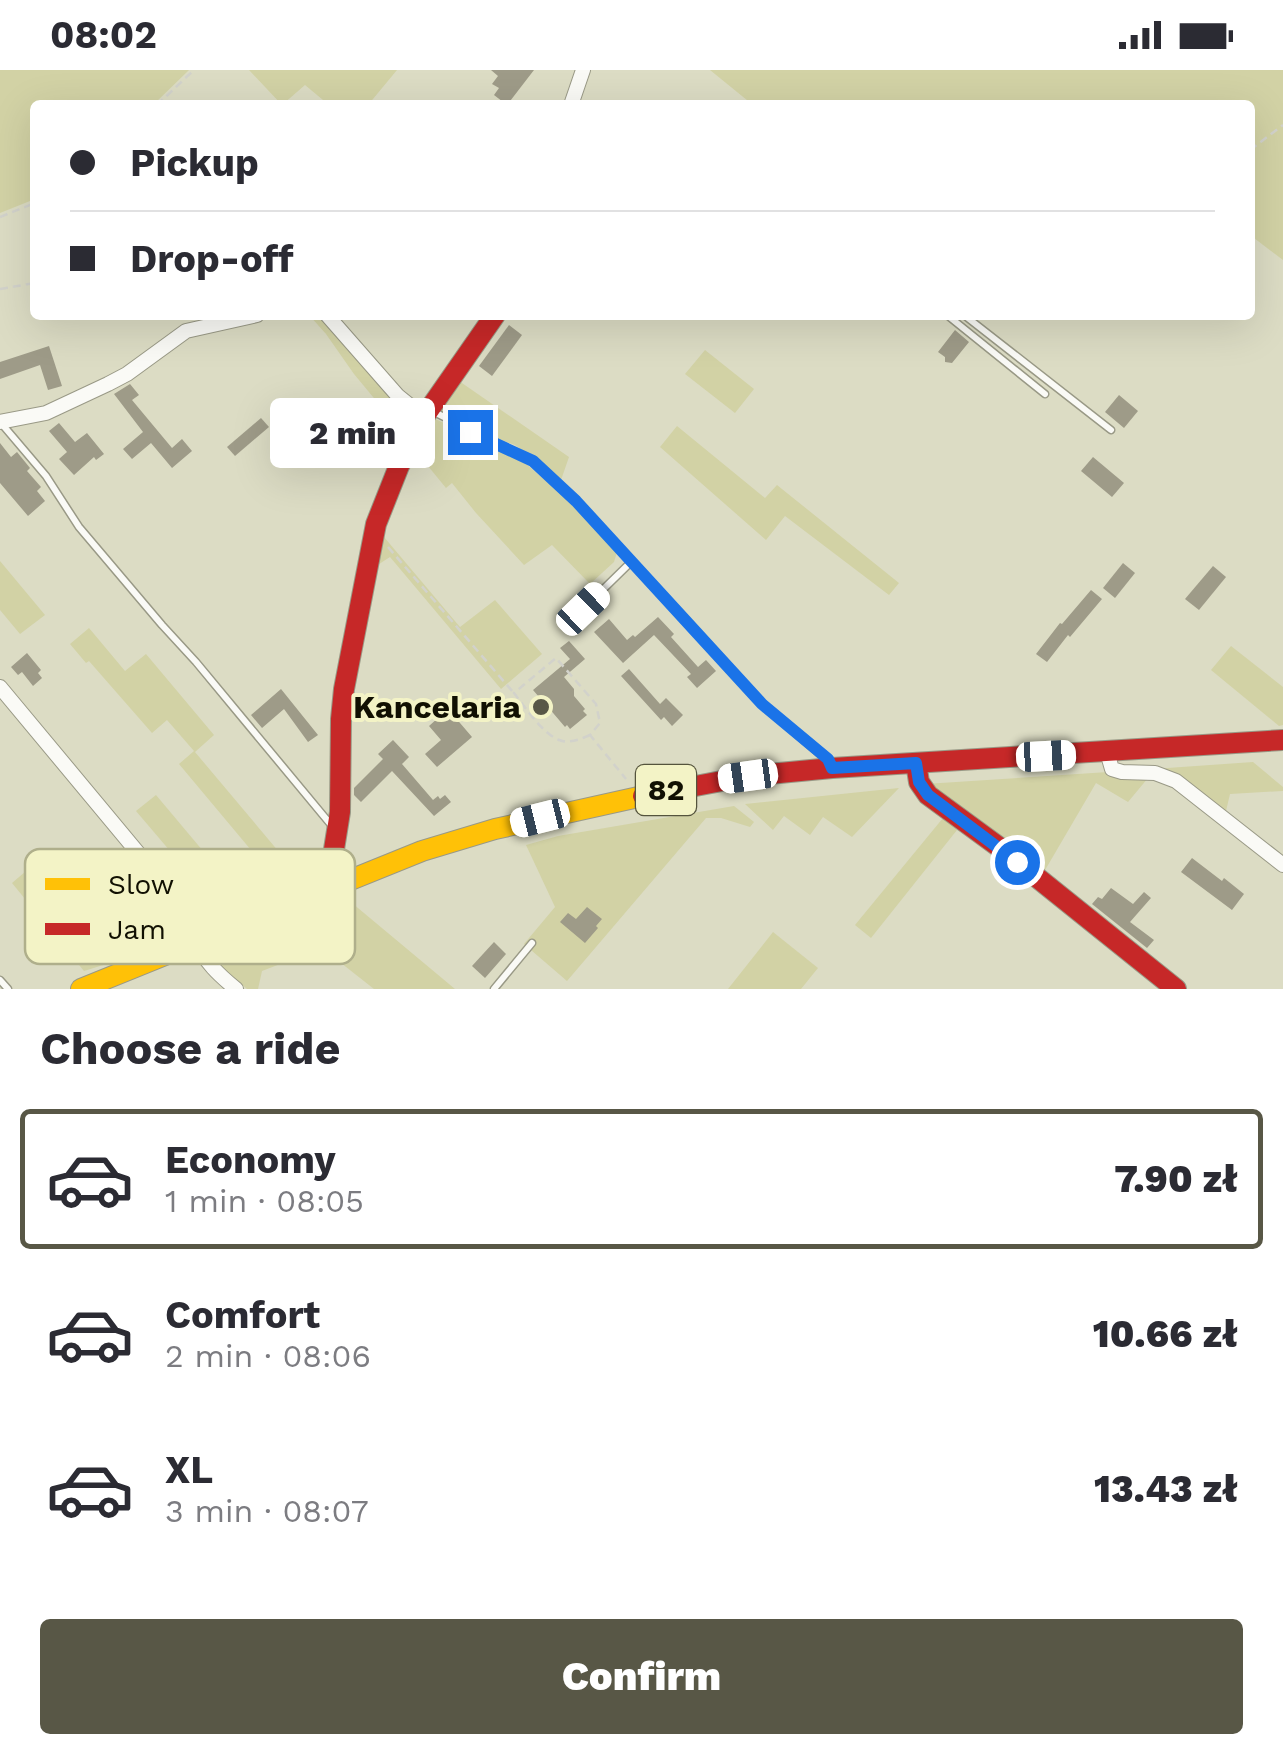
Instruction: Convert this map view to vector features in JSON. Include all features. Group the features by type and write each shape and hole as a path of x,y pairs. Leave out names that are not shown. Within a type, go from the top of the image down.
{"main road":[{"path":"335,849 344,689 374,530 394,476 427,414 491,320"},
{"name":"82","path":"355,878 461,839 707,782 832,768 1283,740"},
{"path":"916,763 919,782 928,795 1176,989"},
{"name":"82","path":"82,989 143,964"}],"street":[{"path":"572,100 583,70"},
{"path":"0,422 46,413 127,374 186,332 236,320"},
{"path":"331,320 398,396 427,414"},
{"path":"0,687 129,849"},
{"path":"1107,752 1112,769 1154,773 1176,781 1283,865"},
{"path":"209,964 236,989"}],"lane":[{"path":"954,320 1045,394"},
{"path":"970,320 1111,430"},
{"path":"427,414 533,461 576,501 762,704 828,759 832,768"},
{"path":"0,422 46,476 79,527 338,830"},
{"path":"583,609 632,562"},
{"path":"494,989 532,943"},
{"path":"0,980 8,989"}],"path":[{"path":"162,100 194,70"},
{"path":"1255,146 1283,125"},
{"path":"0,218 30,205"},
{"path":"0,289 30,284"},
{"path":"374,530 538,724 560,741 575,741 590,735 600,723 596,704 556,658 514,694"},
{"path":"590,735 626,779"}],"green space":[{"path":"0,70 189,70 158,100 30,100 30,201 0,213"},
{"path":"249,70 397,70 372,100 323,100 305,85 288,100 277,100"},
{"path":"710,70 1283,70 1283,260 1255,239 1255,100 747,100"},
{"path":"313,320 324,320 333,327 409,417 412,428 407,438 354,374"},
{"path":"705,350 754,389 735,413 685,374"},
{"path":"459,381 569,457 561,480 515,445 472,429 438,409"},
{"path":"431,417 518,457 566,498 617,552 614,562 590,584 552,545 524,565 452,483 446,488 414,449"},
{"path":"677,426 765,498 777,485 899,583 889,595 785,516 766,540 660,447"},
{"path":"378,537 384,537 460,627 495,600 542,654 501,689 390,557 373,568"},
{"path":"0,561 45,615 20,634 0,610"},
{"path":"89,628 125,671 146,654 214,735 195,752 277,849 250,849 179,764 194,751 167,720 152,733 70,644"},
{"path":"1231,646 1283,687 1283,725 1279,726 1211,670"},
{"path":"1253,762 1283,791 1230,794 1226,811 1190,784 1153,769"},
{"path":"1108,772 1148,778 1128,802 1096,783 1041,877 925,784"},
{"path":"899,788 852,837 823,817 810,835 784,816 773,830 745,804"},
{"path":"156,795 201,849 168,849 136,811"},
{"path":"734,806 754,822 750,827 721,818 706,818 567,981 524,944 555,907 526,845"},
{"path":"943,818 957,830 871,938 855,925"},
{"path":"25,872 25,899 12,883"},
{"path":"355,906 455,989 374,989 342,964 355,964"},
{"path":"773,932 818,968 801,989 728,989"},
{"path":"78,964 106,964 84,971"},
{"path":"218,964 280,964 262,971 258,989 247,989"}],"building":[{"path":"491,70 534,70 511,100 494,95 499,88 492,84 498,76"},
{"path":"509,325 522,335 492,376 479,366"},
{"path":"955,330 969,342 952,363 945,362 938,352"},
{"path":"49,346 62,386 48,390 40,365 0,379 0,362"},
{"path":"130,384 139,395 132,400 172,448 182,439 192,451 172,468 151,443 132,459 123,449 143,432 114,394"},
{"path":"1119,395 1138,411 1124,428 1105,412"},
{"path":"261,418 269,427 235,456 227,447"},
{"path":"59,423 75,442 87,433 104,454 96,460 94,457 74,475 59,459 67,452 49,431"},
{"path":"0,443 11,457 17,452 41,487 37,491 45,501 28,516 0,483"},
{"path":"1093,457 1124,483 1112,497 1081,471"},
{"path":"1123,563 1135,573 1115,598 1103,588"},
{"path":"1213,566 1226,577 1199,610 1185,599"},
{"path":"1091,590 1102,599 1070,637 1047,662 1036,654 1060,623"},
{"path":"658,617 698,667 706,660 716,671 697,688 687,677 691,674 654,635 623,663 594,632 609,619 627,640"},
{"path":"569,641 585,659 564,677 587,715 570,729 548,707 540,713 532,704 539,697 533,690 570,659 560,648"},
{"path":"27,653 41,670 38,673 42,678 33,686 22,672 18,675 11,667"},
{"path":"629,669 660,704 666,698 683,715 672,726 664,717 661,720 621,676"},
{"path":"281,689 318,735 308,742 284,709 262,728 251,715"},
{"path":"448,709 472,737 437,767 425,754 441,740 429,726"},
{"path":"393,740 409,757 402,764 433,800 445,795 451,802 434,816 392,771 361,802 354,795 354,788 383,759 378,754"},
{"path":"1192,858 1244,894 1232,910 1181,872"},
{"path":"1111,888 1133,904 1144,892 1151,898 1130,922 1154,940 1147,948 1092,904"},
{"path":"587,907 602,919 585,943 560,922 568,913 576,919"},
{"path":"494,942 506,954 485,978 472,966"}],"traffic: slow":[{"path":"355,878 422,851 495,829 643,796"},
{"path":"81,989 143,964"}],"traffic: jam":[{"path":"334,849 340,812 344,689 376,524 424,417 492,320"},
{"path":"643,796 748,776 832,768 1283,740"},
{"path":"916,763 919,782 928,795 1176,989"}],"place":[{"name":"Kancelaria","path":"541,707"}],"route":[{"path":"470,432 521,454 546,472 762,704 828,759 832,768 916,763 919,782 928,795 1017,862"}]}
